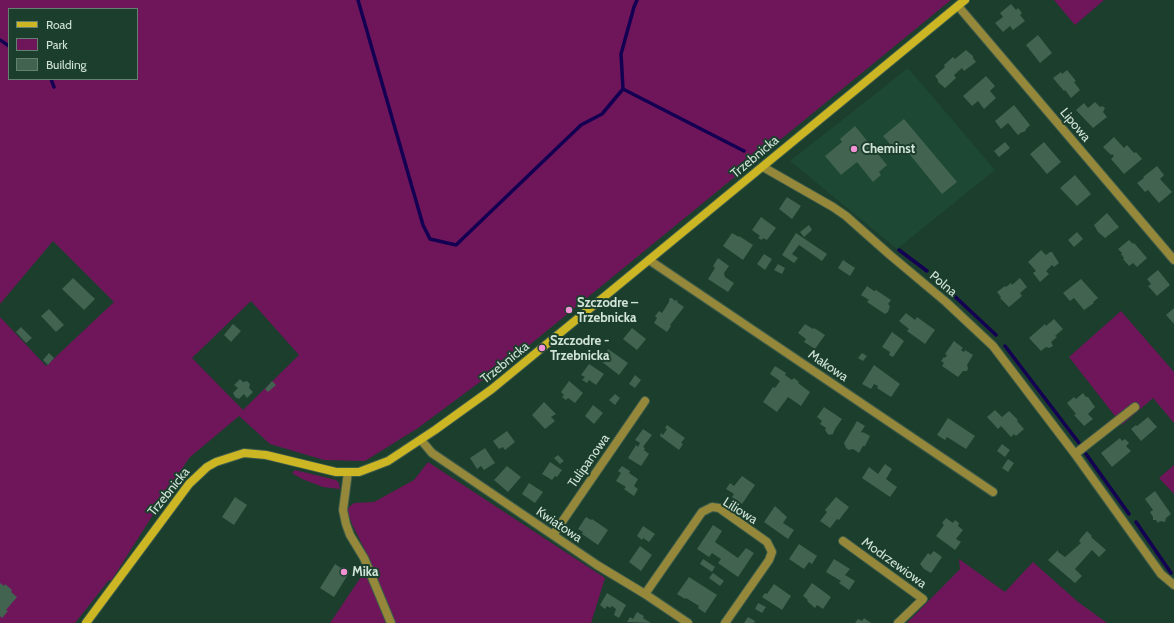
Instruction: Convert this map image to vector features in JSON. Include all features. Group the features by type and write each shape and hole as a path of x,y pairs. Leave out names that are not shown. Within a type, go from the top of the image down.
{"street":[{"name":"Trzebnicka","path":"86,623 189,484 207,468 216,462 244,453 266,456 328,471 359,472 388,461 421,440 492,389 965,0"},
{"name":"Lipowa","path":"958,6 1174,260"},
{"name":"Polna","path":"763,167 846,216 964,318 993,346 1075,454 1161,574 1174,585"},
{"name":"Makowa","path":"649,260 993,492"},
{"name":"Tulipanowa","path":"553,535 645,401"},
{"path":"1075,454 1135,407"},
{"name":"Kwiatowa","path":"421,440 432,453 597,565 688,623"},
{"path":"348,472 342,510 350,535 364,558 391,623"},
{"name":"Liliowa","path":"644,594 702,512 712,508 719,508 767,542 772,552 770,560 725,623"},
{"name":"Modrzewiowa","path":"843,540 923,599 898,623"}],"shaded area":[{"path":"908,68 995,170 897,249 790,161"}],"green space":[{"path":"0,0 951,0 527,347 418,428 365,461 324,460 270,444 239,416 189,458 111,581 109,580 75,623 0,623 0,317 46,366 114,302 53,241 0,304","holes":["251,301 299,355 243,410 192,358"]},
{"path":"1054,0 1104,0 1075,25"},
{"path":"1121,311 1174,372 1174,423 1153,398 1122,425 1069,357"},
{"path":"428,462 605,578 591,623 330,623 371,562 352,524 347,510 354,503 374,502 414,480"},
{"path":"1174,465 1174,494 1159,478"},
{"path":"295,470 336,480 339,483 340,489 323,487 302,479 292,473"},
{"path":"959,559 1005,592 1033,562 1078,602 1107,623 907,623 960,569"}],"building":[{"path":"1011,4 1016,10 1018,8 1022,13 1020,15 1025,21 1013,30 1010,26 1003,32 995,23 1003,17 1000,13"},
{"path":"1038,35 1052,53 1040,63 1026,45"},
{"path":"966,50 973,56 976,62 964,71 962,68 954,75 956,78 945,88 938,82 935,76 953,57 955,59"},
{"path":"1067,70 1076,81 1074,82 1080,90 1071,98 1053,78 1061,72 1062,74"},
{"path":"986,76 995,86 990,91 996,98 984,109 978,101 972,106 963,96"},
{"path":"1095,102 1100,107 1102,106 1105,108 1103,112 1107,117 1093,128 1076,110 1084,103 1088,108"},
{"path":"1014,105 1030,125 1024,132 1018,135 1008,123 1001,129 995,121"},
{"path":"904,119 957,182 942,194 902,145 896,151 883,136"},
{"name":"Cheminst","path":"855,126 887,165 879,172 881,175 873,182 857,162 841,175 825,156 842,142 840,139"},
{"path":"1114,137 1124,148 1127,145 1142,159 1124,174 1111,159 1114,156 1103,147"},
{"path":"1005,142 1010,148 999,157 994,151"},
{"path":"1044,142 1061,162 1047,174 1030,154"},
{"path":"1157,166 1164,175 1160,179 1172,192 1159,203 1148,190 1145,192 1137,183"},
{"path":"1075,175 1091,194 1077,206 1060,188"},
{"path":"787,197 801,206 792,219 779,209"},
{"path":"1107,213 1119,227 1105,238 1098,232 1094,225"},
{"path":"761,217 776,228 767,240 758,238 760,236 752,230"},
{"path":"809,225 812,230 804,237 800,232"},
{"path":"1077,232 1083,239 1074,247 1068,240"},
{"path":"732,233 753,245 743,260 723,246"},
{"path":"796,233 827,254 822,261 799,245 792,254 798,258 794,263 782,255"},
{"path":"1129,240 1133,244 1134,243 1147,258 1137,267 1133,263 1129,266 1123,259 1122,253 1118,249"},
{"path":"1041,250 1046,255 1052,252 1059,263 1054,267 1052,265 1046,271 1049,274 1040,282 1033,273 1036,271 1028,262"},
{"path":"764,254 772,259 765,270 757,264"},
{"path":"718,258 729,266 724,273 725,277 734,283 728,292 708,279 715,268 713,266"},
{"path":"843,260 855,268 850,276 838,268"},
{"path":"778,264 785,268 782,274 774,270"},
{"path":"1158,270 1170,285 1157,296 1148,286 1151,284 1147,279"},
{"path":"73,278 95,299 84,310 62,289"},
{"path":"1020,278 1027,287 1020,293 1022,296 1009,307 1000,298 1001,297 997,292 1011,283 1012,285"},
{"path":"1081,279 1098,298 1084,310 1074,298 1070,301 1063,293"},
{"path":"867,286 891,300 888,304 890,306 888,312 885,314 867,302 869,300 861,295"},
{"path":"670,298 678,301 677,302 684,307 670,325 671,326 667,332 654,323 657,318 655,316 659,311 662,313"},
{"path":"1174,308 1174,324 1166,315"},
{"path":"49,309 64,325 56,332 41,316"},
{"path":"906,313 915,320 917,317 935,330 925,344 907,331 909,329 899,321"},
{"path":"1054,319 1063,329 1051,342 1053,346 1049,348 1046,347 1041,351 1029,338 1045,324 1046,326"},
{"path":"233,324 241,331 231,342 224,335"},
{"path":"805,324 825,335 815,349 804,342 806,339 798,333"},
{"path":"21,327 32,338 26,343 16,332"},
{"path":"632,328 646,339 637,350 623,339"},
{"path":"892,332 904,341 893,357 889,355 890,352 882,347"},
{"path":"954,341 963,348 961,350 964,352 965,350 973,355 967,365 967,371 963,371 958,377 942,366 944,363 941,361 947,355 945,354"},
{"path":"608,349 628,363 619,375 597,358 602,352 605,354"},
{"path":"49,353 54,358 48,365 43,360"},
{"path":"862,353 867,356 863,361 858,358"},
{"path":"589,364 604,374 596,385 589,380 587,383 582,380 585,377 581,375"},
{"path":"874,365 900,384 891,397 877,388 878,386 874,384 871,389 862,384"},
{"path":"775,366 786,373 785,375 792,380 794,378 810,392 801,406 788,397 777,412 763,402 773,387 775,388 780,381 770,374"},
{"path":"635,375 641,380 635,388 629,384"},
{"path":"240,379 243,382 247,381 250,384 249,388 253,392 247,398 244,394 239,399 235,397 233,393 238,388 234,385"},
{"path":"272,381 276,385 268,392 265,389"},
{"path":"569,381 583,393 575,403 568,398 566,400 562,397 564,395 561,392"},
{"path":"1083,393 1095,407 1088,414 1093,419 1084,426 1074,415 1076,414 1067,403 1074,397 1076,399"},
{"path":"615,394 620,398 615,405 609,400"},
{"path":"544,402 556,414 551,417 555,421 545,429 532,415"},
{"path":"593,405 603,413 594,424 585,416"},
{"path":"824,407 842,419 833,434 829,435 827,433 825,430 826,428 820,424 822,421 817,417"},
{"path":"995,410 1002,417 1009,411 1024,429 1016,436 1014,434 1011,437 1001,426 998,429 987,417"},
{"path":"1148,417 1157,427 1141,441 1131,429"},
{"path":"948,418 975,436 966,449 947,437 945,440 937,435"},
{"path":"857,421 865,426 861,432 870,436 865,446 863,446 859,453 853,449 849,450 846,448 844,443"},
{"path":"667,425 685,438 681,443 683,444 679,450 660,436 661,433 663,435 667,429 665,428"},
{"path":"643,429 652,435 643,447 649,454 641,466 628,458 636,445 638,447 640,443 635,440"},
{"path":"507,431 515,442 505,450 503,447 499,449 493,441"},
{"path":"1120,438 1122,441 1125,439 1129,443 1126,446 1131,451 1112,467 1101,453"},
{"path":"1002,444 1010,450 1005,457 997,451"},
{"path":"485,448 495,463 484,470 481,466 477,469 470,458"},
{"path":"558,455 564,461 560,464 554,458"},
{"path":"1008,459 1014,463 1008,472 1002,468"},
{"path":"550,462 562,470 557,477 555,476 552,480 542,474"},
{"path":"885,464 892,469 886,479 897,487 890,497 862,478 869,467 878,474"},
{"path":"507,466 521,477 508,492 494,480"},
{"path":"622,466 638,479 634,486 638,489 634,496 624,489 626,487 616,481 621,473 618,471"},
{"path":"742,476 755,485 742,504 732,497 734,494 726,489 730,483 734,486"},
{"path":"529,483 543,492 535,503 522,494"},
{"path":"1155,491 1171,514 1166,518 1165,522 1160,521 1158,523 1156,520 1153,520 1150,512 1153,510 1145,499"},
{"path":"235,497 247,505 234,525 222,517"},
{"path":"836,497 849,507 839,520 837,519 830,528 820,521 827,512 825,510"},
{"path":"775,506 787,517 783,523 794,530 788,539 764,522"},
{"path":"586,517 591,520 592,519 608,530 598,545 582,534 583,532 578,529"},
{"path":"946,518 953,523 955,520 959,523 958,526 963,530 956,539 961,542 955,550 936,536 944,525 942,523"},
{"path":"713,525 722,531 715,542 738,558 746,548 754,553 738,577 718,563 721,559 712,553 709,557 697,549"},
{"path":"643,526 655,534 649,542 643,538 642,540 637,536"},
{"path":"1087,531 1092,536 1091,537 1106,550 1099,557 1092,550 1075,569 1082,576 1075,583 1048,560 1058,550 1058,552 1065,557 1081,543 1079,541"},
{"path":"799,544 817,556 812,564 809,562 804,569 789,559"},
{"path":"640,546 652,555 641,571 629,562"},
{"path":"934,551 942,557 931,573 924,569 920,564 928,553 930,555"},
{"path":"703,559 715,567 712,572 700,564"},
{"path":"834,559 850,569 845,575 855,581 849,590 839,583 841,581 826,572"},
{"path":"335,564 348,570 349,573 334,597 320,588"},
{"path":"713,573 724,581 720,586 709,578"},
{"path":"689,577 717,595 705,613 698,608 699,606 677,594"},
{"path":"0,583 4,586 5,584 17,597 6,610 8,611 2,618 0,616"},
{"path":"812,583 831,597 823,609 817,605 815,608 803,596"},
{"path":"774,584 791,596 782,610 762,597 765,593 767,594"},
{"path":"607,593 626,605 619,618 614,615 616,609 612,606 610,608 607,606 605,609 600,605"},
{"path":"758,603 766,607 762,613 755,609"},
{"path":"637,612 651,623 627,622 630,617 633,619"},
{"path":"748,617 755,621 754,623 744,623"},
{"path":"864,618 871,623 855,623 858,619 862,621"}],"waterway":[{"path":"358,0 423,225 430,239 456,245 581,125 602,114 623,89 621,54 637,0"},
{"path":"0,40 8,45"},
{"path":"51,80 54,87"},
{"path":"623,89 744,151"},
{"path":"899,250 927,271"},
{"path":"933,276 996,335"},
{"path":"1005,346 1079,443"},
{"path":"1086,454 1129,514"},
{"path":"1136,522 1171,573"}],"place":[{"name":"Cheminst","path":"854,149"},
{"name":"Szczodre – Trzebnicka","path":"569,310"},
{"name":"Szczodre - Trzebnicka","path":"542,348"},
{"name":"Mika","path":"344,572"}]}
